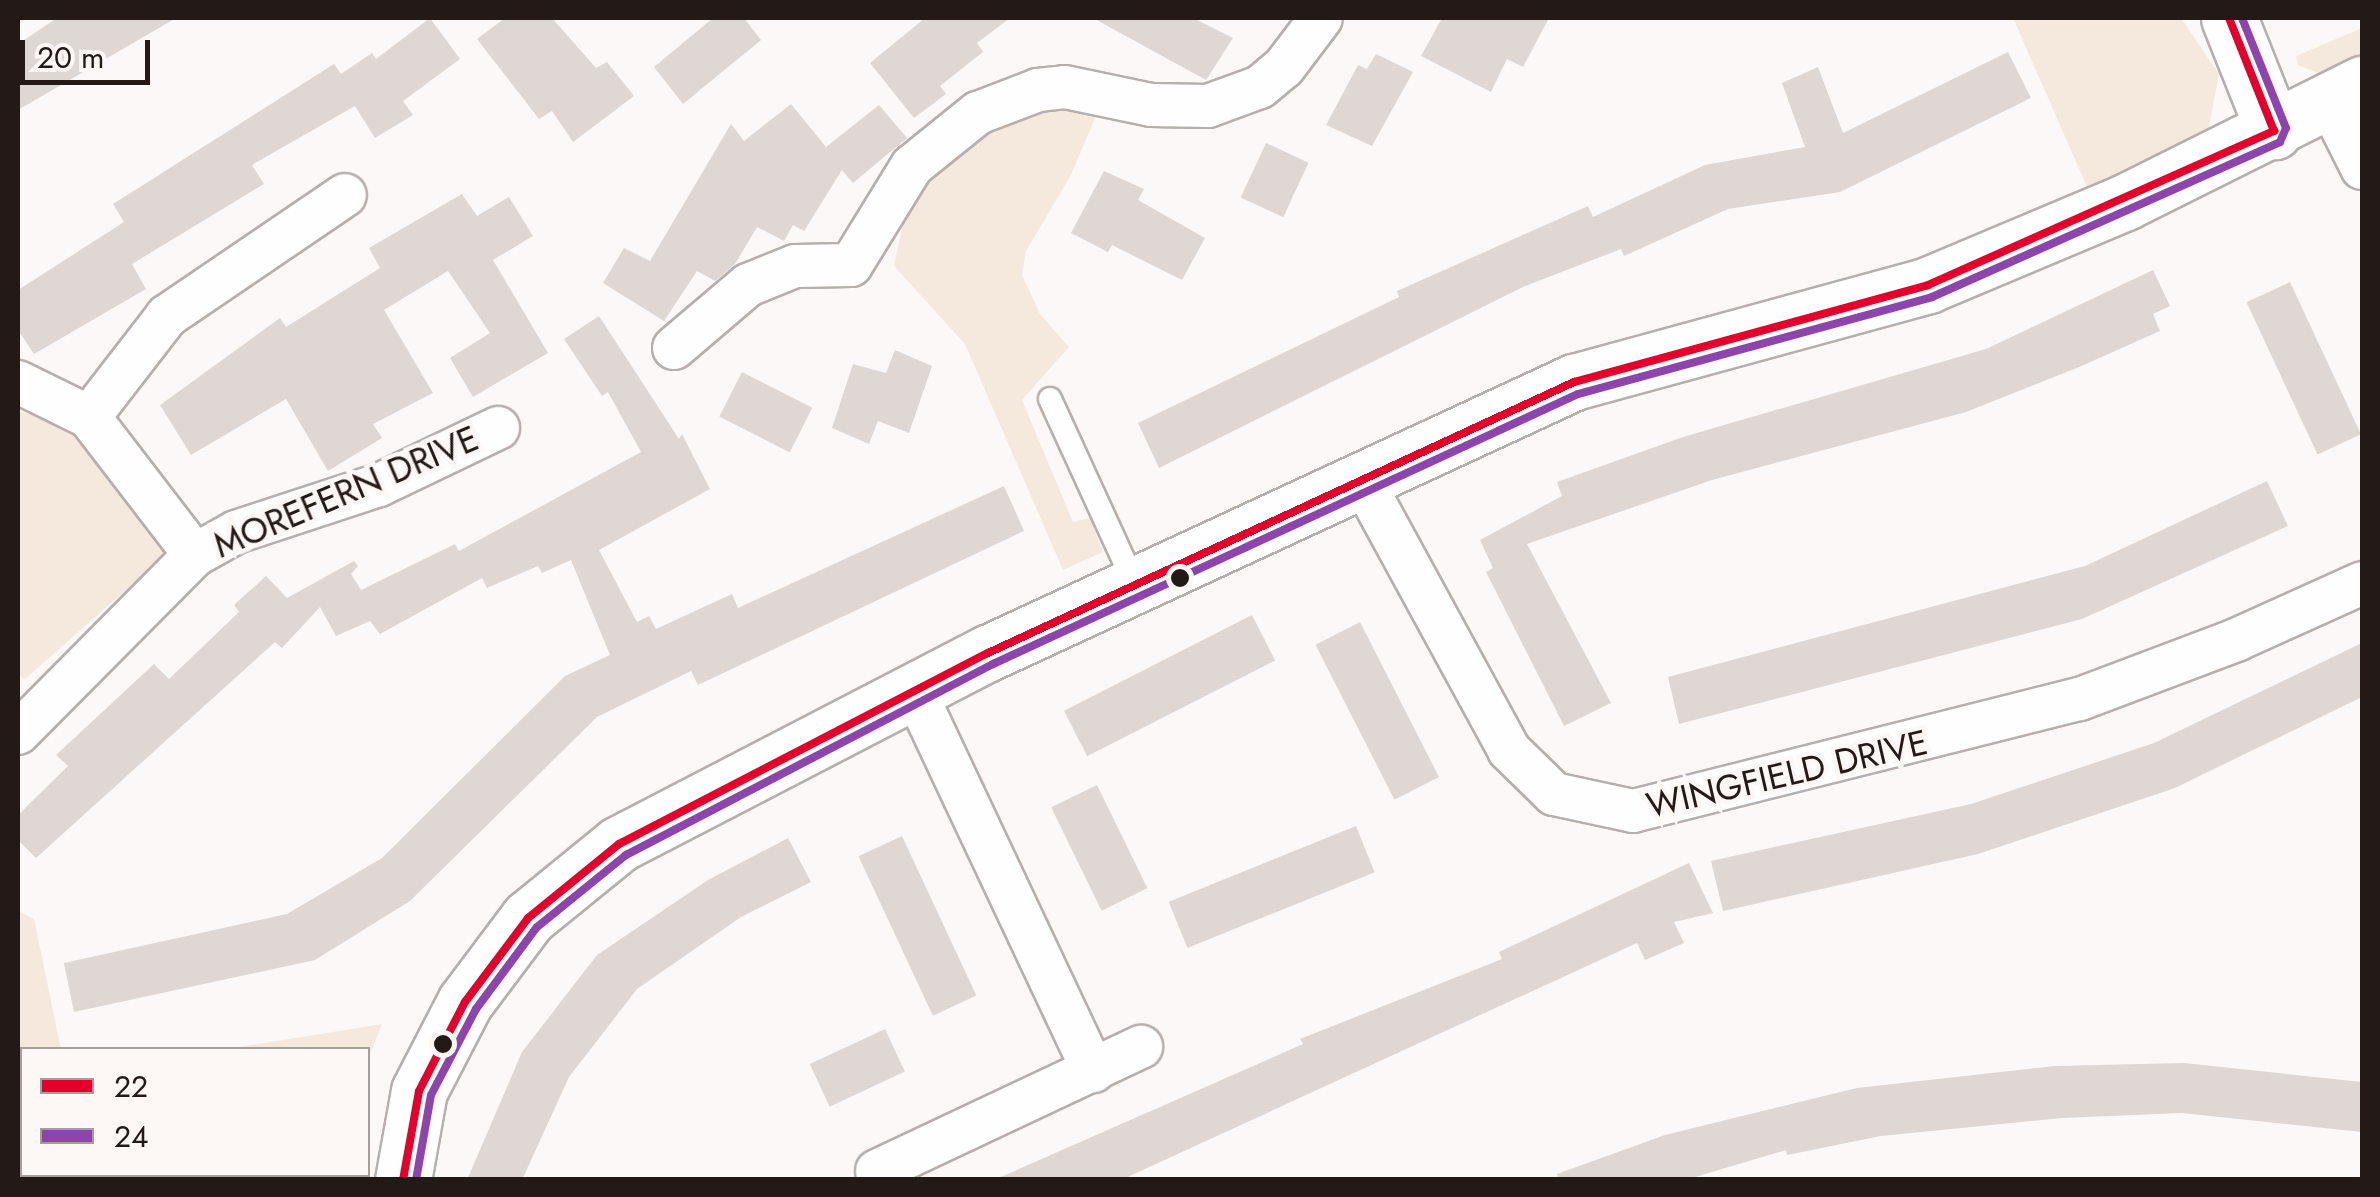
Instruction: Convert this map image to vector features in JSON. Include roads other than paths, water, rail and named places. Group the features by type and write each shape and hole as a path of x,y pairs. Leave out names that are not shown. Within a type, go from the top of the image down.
{"street":[{"path":"674,348 748,285 795,266 851,265 912,166 978,112 1038,90 1064,88 1151,105 1208,106 1260,87 1294,55 1321,18"},
{"path":"2229,18 2274,132"},
{"path":"403,1180 408,1132 435,1053 528,918 619,844 1135,584 1574,382 1928,286 2274,132 2346,93 2362,168"},
{"path":"89,417 167,316 345,195"},
{"name":"MOREFERN DRIVE","path":"18,382 89,417 195,555"},
{"name":"MOREFERN DRIVE","path":"18,733 195,555 236,532 306,514 378,485 498,428"},
{"name":"WINGFIELD DRIVE","path":"1362,480 1509,750 1554,794 1633,811 2080,699 2236,640 2362,583"},
{"path":"914,692 1094,1072"},
{"path":"877,1171 1141,1048"}],"lane":[{"path":"1050,398 1135,584"}]}
